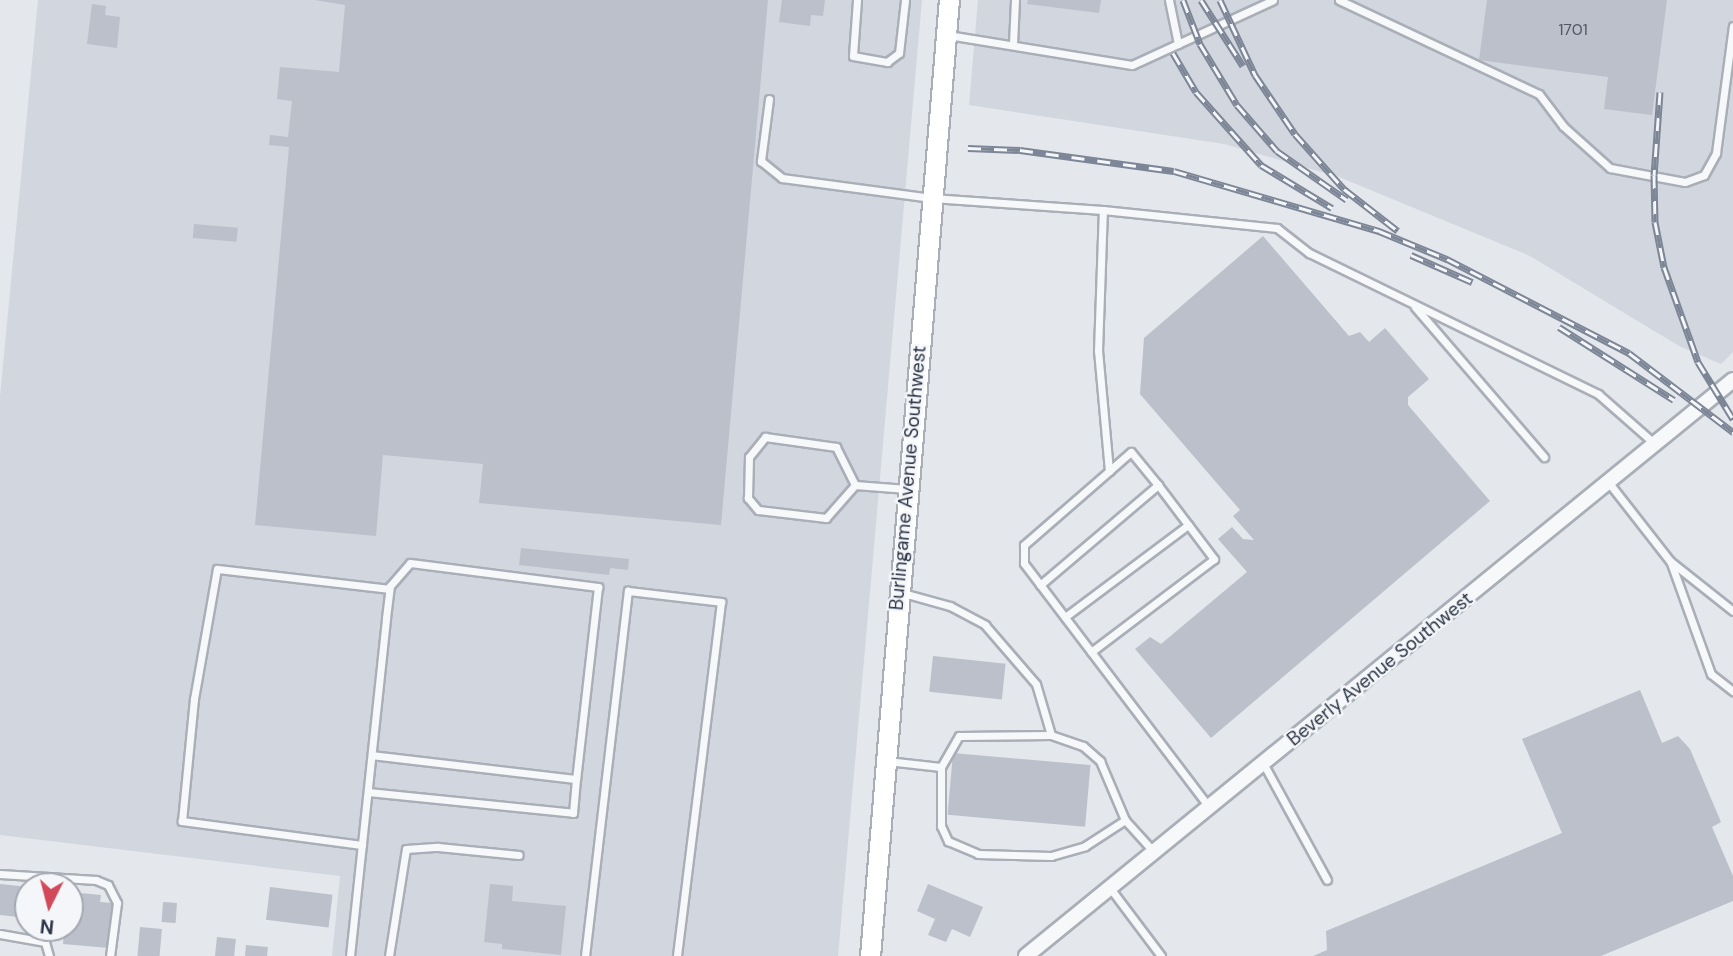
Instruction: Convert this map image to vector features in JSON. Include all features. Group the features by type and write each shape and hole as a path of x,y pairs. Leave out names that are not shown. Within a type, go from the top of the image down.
{"street":[{"name":"Burlingame Avenue Southwest","path":"868,954 949,0"},
{"name":"Beverly Avenue Southwest","path":"1026,956 1733,380"}],"lane":[{"path":"856,0 853,56 887,62 899,53 905,0"},
{"path":"1013,44 1015,0"},
{"path":"1169,0 1178,44"},
{"path":"946,34 1132,65 1273,0"},
{"path":"1339,0 1539,94 1563,126 1610,168 1685,182 1704,175 1716,153 1733,26"},
{"path":"769,99 761,160 782,178 932,198 1102,210 1277,228 1309,253 1598,394 1656,445"},
{"path":"1102,210 1098,351 1110,471"},
{"path":"1413,304 1544,457"},
{"path":"765,437 836,447 855,485 826,518 758,510 748,498 749,457 765,437"},
{"path":"1091,652 1214,559 1131,452 1024,545 1024,563 1040,585 1065,617 1091,652 1209,807"},
{"path":"1609,483 1670,561 1733,611"},
{"path":"855,485 907,489"},
{"path":"1040,585 1158,485"},
{"path":"1065,617 1188,525"},
{"path":"1670,561 1711,674 1733,691"},
{"path":"351,956 389,589 410,564 598,587 572,813 368,792"},
{"path":"362,845 182,821 194,699 216,569 389,589"},
{"path":"585,956 628,591 722,602 677,956"},
{"path":"898,592 950,606 985,625 1036,684 1051,735"},
{"path":"1125,820 1085,846 1051,856 978,853 948,841 941,825 941,768 959,736 1051,735 1083,746 1100,761 1125,820 1154,852"},
{"path":"372,755 576,779"},
{"path":"886,760 941,768"},
{"path":"1263,763 1327,880"},
{"path":"389,956 406,849 438,847 519,855"},
{"path":"0,874 96,880 108,885 117,903 110,956"},
{"path":"1110,888 1161,956"},
{"path":"0,934 46,942 49,956"}],"shaded area":[{"path":"38,0 922,0 838,956 332,956 340,876 0,835 0,396"},
{"path":"978,0 1733,0 1733,352 1721,364 1679,346 1530,256 1339,177 1224,144 969,105"}],"building":[{"path":"315,0 768,0 721,525 479,503 483,464 383,455 376,536 255,525 289,147 269,145 270,135 288,137 292,101 277,99 280,67 339,72 345,5"},
{"path":"782,0 825,0 823,16 811,15 810,26 779,22"},
{"path":"1028,0 1101,0 1099,13 1027,4"},
{"path":"1487,0 1667,0 1652,115 1604,109 1608,77 1479,60"},
{"path":"92,4 106,6 105,15 120,17 117,48 87,44"},
{"path":"194,224 238,228 237,242 193,238"},
{"path":"1263,236 1349,336 1360,332 1369,342 1385,328 1429,379 1408,397 1408,405 1490,501 1211,738 1135,649 1150,637 1161,644 1247,572 1218,539 1232,527 1243,539 1254,540 1233,516 1240,510 1140,394 1144,338"},
{"path":"521,548 629,559 628,570 610,568 609,575 519,565"},
{"path":"933,656 1006,664 1002,699 929,692"},
{"path":"1640,690 1662,743 1678,736 1690,749 1721,822 1712,827 1733,876 1733,901 1601,956 1313,956 1327,950 1326,931 1562,833 1522,739"},
{"path":"953,753 1090,765 1085,827 948,815"},
{"path":"0,884 14,886 14,916 0,915"},
{"path":"490,884 513,886 512,901 566,906 561,955 502,949 502,944 484,942"},
{"path":"928,884 983,907 970,937 952,929 946,942 928,935 935,919 917,911"},
{"path":"270,887 333,895 329,927 266,920"},
{"path":"84,893 101,895 100,902 114,903 109,948 63,944 84,942"},
{"path":"163,902 177,903 176,923 162,922"},
{"path":"140,927 162,929 160,956 137,956"},
{"path":"217,937 236,939 234,956 215,956"},
{"path":"246,945 268,947 267,956 245,956"}],"railway":[{"path":"1183,0 1200,44 1237,105 1277,151 1347,200"},
{"path":"1201,0 1243,66"},
{"path":"1220,0 1255,75 1295,134 1344,189 1398,231"},
{"path":"1173,53 1196,92 1261,165 1332,208"},
{"path":"1660,92 1654,175 1655,222 1664,267 1698,362 1733,419"},
{"path":"968,148 1020,150 1174,171 1379,231 1447,259 1629,353 1733,432"},
{"path":"1411,255 1472,282"},
{"path":"1559,327 1674,400"}]}
